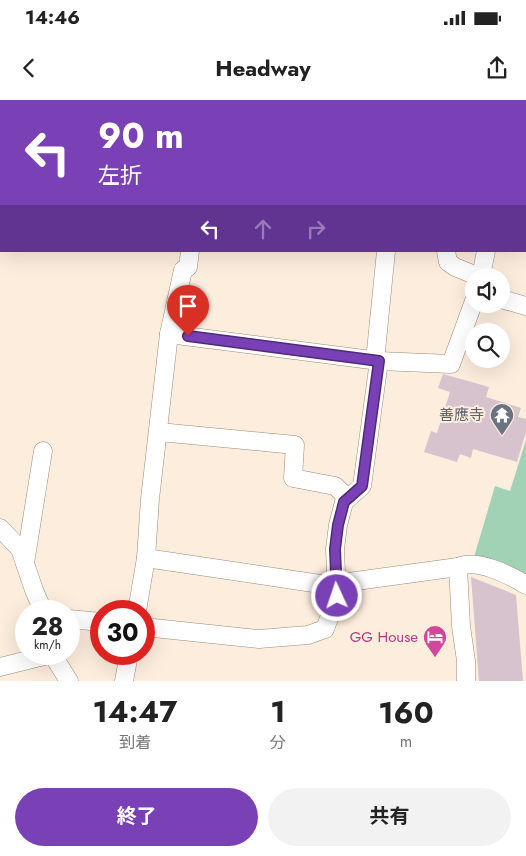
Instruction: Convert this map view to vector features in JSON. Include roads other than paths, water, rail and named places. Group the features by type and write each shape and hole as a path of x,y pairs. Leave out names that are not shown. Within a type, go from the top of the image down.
{"street":[{"path":"139,600 146,558 150,499 169,334 183,270 188,267 190,252"},
{"path":"155,628 259,639 308,636 325,629 337,596 335,549 338,525 344,502 362,486 377,361 386,252"},
{"path":"446,252 448,262 465,271"},
{"path":"483,268 486,252"},
{"path":"510,302 526,306"},
{"path":"169,334 377,361 451,364 470,313"},
{"path":"159,432 295,445 293,478 335,486 348,498"},
{"path":"25,563 43,451"},
{"path":"0,528 20,549 38,600"},
{"path":"146,558 327,584 458,568 464,564 482,566 516,579 526,585"},
{"path":"458,568 466,681"},
{"path":"0,666 15,663"},
{"path":"59,665 69,681"},
{"path":"124,681 127,665"}],"place":[{"name":"善應寺","path":"502,436"},
{"name":"GG House","path":"435,658"}]}
